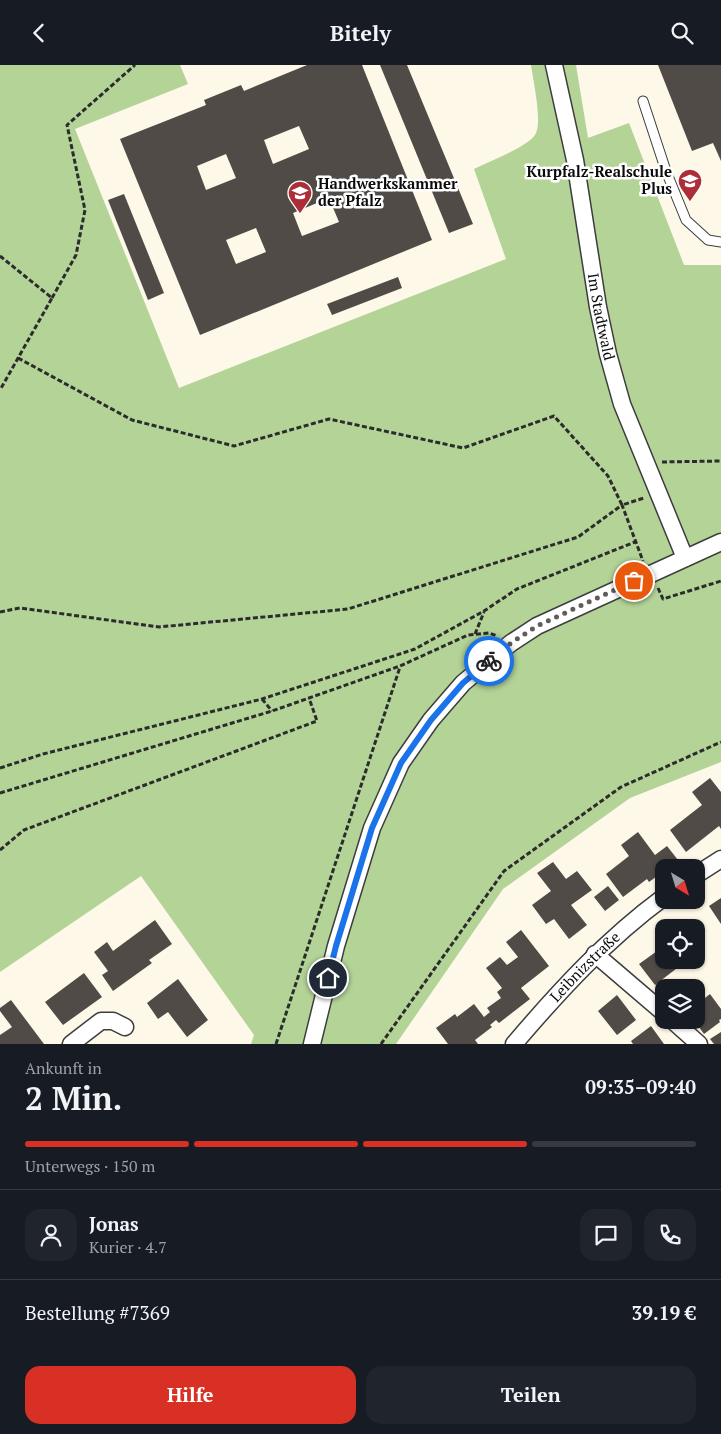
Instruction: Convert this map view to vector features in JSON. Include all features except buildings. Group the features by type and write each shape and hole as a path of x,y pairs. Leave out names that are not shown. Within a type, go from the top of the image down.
{"street":[{"name":"Im Stadtwald","path":"554,65 575,160 598,307 608,354 622,404 685,557"},
{"path":"312,1044 336,946 372,828 401,763 431,720 463,683 511,643 537,626 721,542"},
{"path":"705,869 721,859"},
{"name":"Leibnizstraße","path":"514,1044 569,980 595,954 630,922 655,904"},
{"path":"595,954 655,1005"},
{"path":"71,1044 101,1021 113,1021 125,1027"},
{"path":"682,1029 699,1044"}],"lane":[{"path":"644,101 666,171 686,220 708,240 721,243"}],"path":[{"path":"0,390 76,255 86,209 68,125 135,65"},
{"path":"0,256 52,299"},
{"path":"18,358 132,420 234,446 329,419 463,448 554,416 608,476 622,505 634,542 643,562"},
{"path":"657,462 721,461"},
{"path":"0,612 20,608 159,627 348,609 578,537 622,505 649,496"},
{"path":"0,768 43,754 262,699 415,649 484,611 517,589 634,542"},
{"path":"655,583 663,599 721,581"},
{"path":"476,634 484,611"},
{"path":"0,793 272,711 400,666 468,635 489,633 511,643"},
{"path":"276,1044 400,666"},
{"path":"0,850 24,830 317,721 309,698"},
{"path":"262,699 272,711"},
{"path":"381,1044 504,871 621,787 721,742"}],"green space":[{"path":"0,65 180,65 188,84 75,129 179,388 506,259 474,169 516,149 531,140 535,135 538,112 531,65 576,65 588,138 629,123 684,265 721,265 721,762 630,798 503,889 396,1044 251,1044 254,1035 141,876 0,972"}],"way so far":[{"path":"489,661 511,643 537,626 634,581"}],"place":[{"name":"Kurpfalz-Realschule Plus","path":"690,202"},
{"name":"Handwerkskammer der Pfalz","path":"300,214"}],"route":[{"path":"328,978 372,828 401,763 431,720 463,683 489,661"}]}
